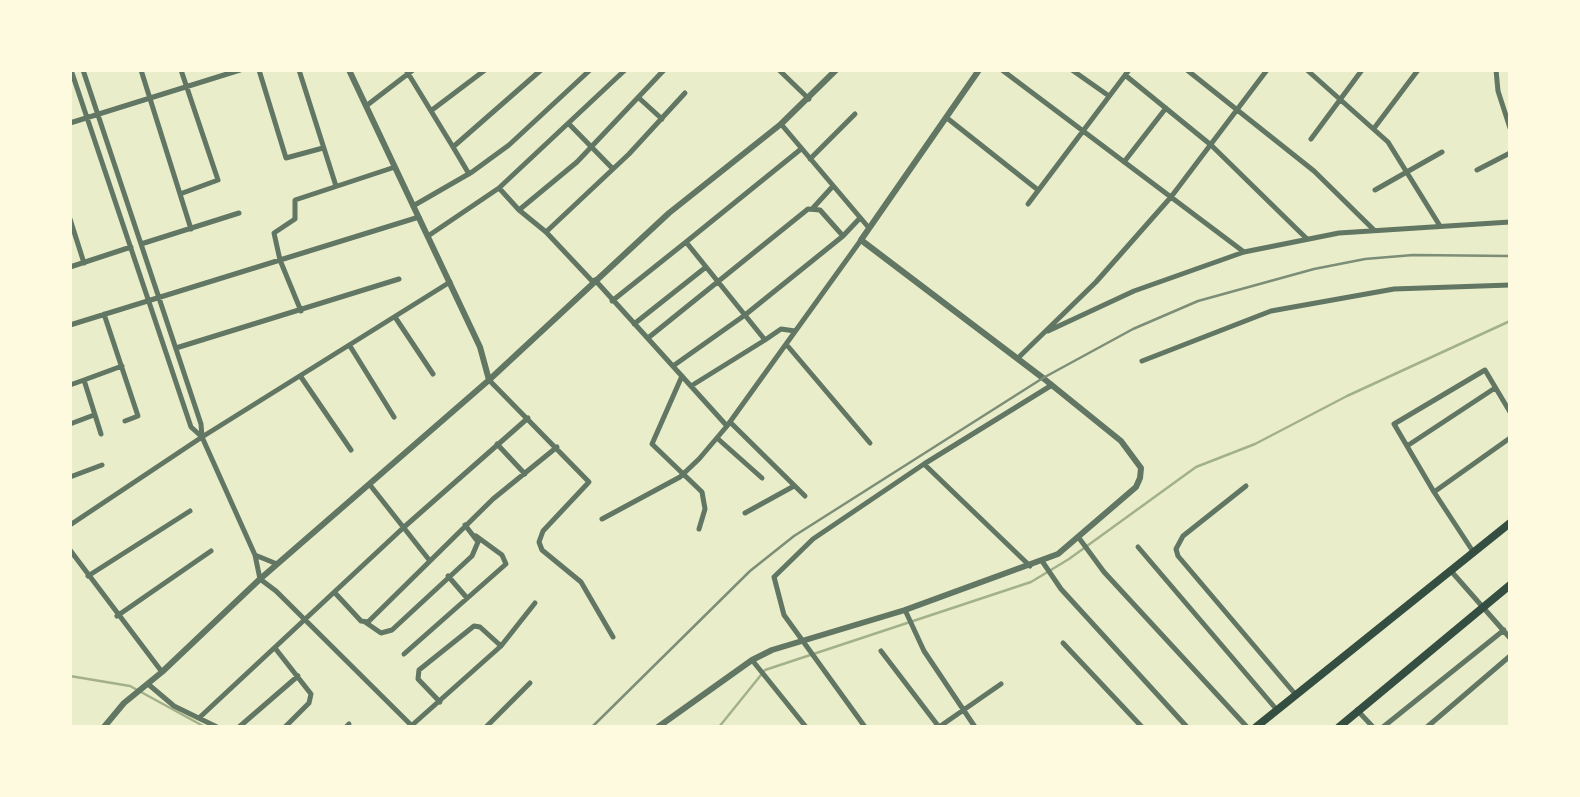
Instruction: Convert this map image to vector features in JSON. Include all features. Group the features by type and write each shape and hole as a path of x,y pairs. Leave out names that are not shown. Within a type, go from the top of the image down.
{"main road":[{"path":"1256,727 1510,523"},
{"path":"1339,727 1510,585"}],"street":[{"path":"71,70 191,427 202,437"},
{"path":"83,70 201,424 202,437 255,555 260,579 307,620 367,684 412,726 501,646 535,603"},
{"path":"141,70 191,229"},
{"path":"180,194 218,180 181,70"},
{"path":"70,123 240,70"},
{"path":"259,70 286,158 323,148"},
{"path":"299,70 337,186"},
{"path":"349,70 480,347 489,380 589,482 543,531 540,545 581,582 613,638"},
{"path":"434,108 485,70"},
{"path":"456,145 541,70"},
{"path":"413,206 473,172 509,145 590,70"},
{"path":"428,236 497,190 625,70"},
{"path":"519,211 591,147 664,70"},
{"path":"779,70 809,99"},
{"path":"104,727 124,703 162,672 260,579 489,380 668,213 780,124 809,99 836,70"},
{"path":"602,519 684,472 717,438 861,240 979,70"},
{"path":"1002,70 1244,252"},
{"path":"1072,70 1109,96"},
{"path":"1187,70 1314,171 1374,230"},
{"path":"1018,358 1096,282 1171,197 1267,70"},
{"path":"1307,70 1375,127 1408,170 1440,226"},
{"path":"1311,139 1362,70"},
{"path":"1375,127 1418,70"},
{"path":"1496,70 1498,91 1510,128"},
{"path":"366,106 410,71 473,172"},
{"path":"1028,204 1127,72 1211,145 1307,239"},
{"path":"546,232 613,169 685,93"},
{"path":"639,98 662,119"},
{"path":"1124,162 1166,107"},
{"path":"810,159 855,114"},
{"path":"947,118 1038,190"},
{"path":"569,124 613,169"},
{"path":"780,124 869,228"},
{"path":"612,301 801,149"},
{"path":"1375,190 1442,152"},
{"path":"1477,170 1510,153"},
{"path":"301,311 280,260 274,233 295,219 295,200 394,167"},
{"path":"648,338 813,208 833,186"},
{"path":"497,190 546,232 728,424 805,496"},
{"path":"813,208 820,210 843,236"},
{"path":"141,244 239,213"},
{"path":"70,325 419,217"},
{"path":"673,366 745,315 843,236 860,218"},
{"path":"1048,331 1134,292 1244,252 1307,239 1374,230 1510,222"},
{"path":"71,223 84,263"},
{"path":"658,727 752,660 906,613 1030,566 1044,564 1081,540 1136,488 1141,468 1121,442 1018,358 861,240"},
{"path":"686,242 765,340"},
{"path":"70,267 131,247"},
{"path":"634,324 706,267"},
{"path":"176,348 399,279"},
{"path":"70,525 202,437 450,282"},
{"path":"1142,361 1271,311 1394,289 1510,285"},
{"path":"104,314 138,416 125,421"},
{"path":"395,317 433,374"},
{"path":"691,386 781,329 795,331"},
{"path":"786,344 870,443"},
{"path":"349,346 394,417"},
{"path":"70,385 122,366"},
{"path":"1474,552 1434,492 1394,424 1485,370 1510,412"},
{"path":"682,376 652,444 702,492 706,501 699,529"},
{"path":"301,377 351,450"},
{"path":"83,380 101,434"},
{"path":"865,727 784,615 774,577 813,539 924,464 1052,386"},
{"path":"1407,446 1496,388"},
{"path":"70,424 94,415"},
{"path":"199,718 336,594 403,528 528,418"},
{"path":"717,438 762,478"},
{"path":"1434,492 1510,438"},
{"path":"497,444 524,474"},
{"path":"365,622 465,525 557,447"},
{"path":"924,464 1030,566"},
{"path":"70,477 102,465"},
{"path":"370,485 430,561"},
{"path":"745,513 794,486"},
{"path":"1246,486 1183,536 1176,549 1178,556 1296,695"},
{"path":"88,576 190,511"},
{"path":"404,653 506,561 465,525"},
{"path":"336,594 365,622 381,633 392,630 472,556 478,546 476,536"},
{"path":"1081,540 1089,553 1247,727"},
{"path":"1138,547 1277,710"},
{"path":"70,550 162,672"},
{"path":"117,615 211,551"},
{"path":"255,555 277,564"},
{"path":"1044,564 1053,578 1187,727"},
{"path":"1451,571 1510,638"},
{"path":"448,576 467,598"},
{"path":"906,613 911,628 975,727"},
{"path":"440,702 418,678 419,670 474,626 480,627 501,646"},
{"path":"1384,727 1504,630"},
{"path":"1063,643 1142,727"},
{"path":"275,648 312,698 285,727"},
{"path":"881,651 939,727 1002,684"},
{"path":"1427,727 1510,656"},
{"path":"752,660 806,727"},
{"path":"239,727 298,676"},
{"path":"486,727 530,683"},
{"path":"148,684 174,706 217,727"},
{"path":"1357,710 1373,727"},
{"path":"668,719 675,727"}],"waterway":[{"path":"719,727 765,670 1031,582 1069,559 1196,467 1255,444 1347,396 1510,321"},
{"path":"70,676 130,686 205,727"}],"railway":[{"path":"592,727 750,571 794,536 1043,378 1133,329 1198,301 1314,269 1365,259 1413,255 1510,256"}]}
